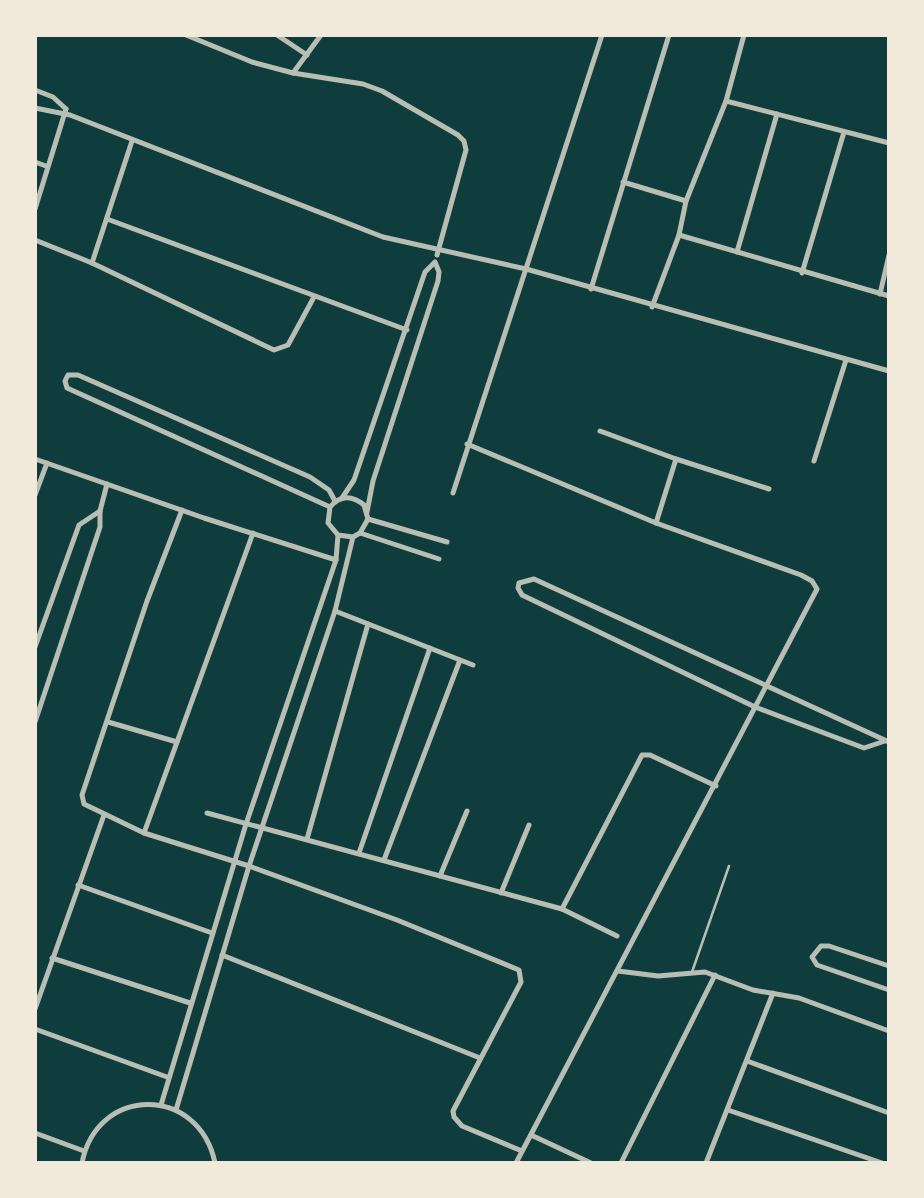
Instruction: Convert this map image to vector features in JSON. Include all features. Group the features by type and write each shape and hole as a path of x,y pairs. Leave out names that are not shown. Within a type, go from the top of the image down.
{"street":[{"path":"186,35 251,62 293,73 345,79 382,91 464,141 464,161 435,262 425,272 354,480 342,498"},
{"path":"277,35 307,55"},
{"path":"293,73 321,35"},
{"path":"453,493 602,35"},
{"path":"591,289 669,35"},
{"path":"652,307 679,235 686,201 726,102 744,35"},
{"path":"35,90 53,97 66,113"},
{"path":"726,102 889,143"},
{"path":"35,108 66,113 383,237 438,252 526,269 652,307 889,371"},
{"path":"35,209 46,166 66,113"},
{"path":"737,253 777,114"},
{"path":"802,273 844,132"},
{"path":"92,263 132,141"},
{"path":"35,162 46,166"},
{"path":"623,182 686,201"},
{"path":"107,219 407,330"},
{"path":"679,235 802,273 889,296"},
{"path":"35,240 92,263 274,350 288,345 314,296"},
{"path":"880,294 889,255"},
{"path":"367,512 358,500 342,498 335,501 330,508 328,523 338,535 353,537 360,533 368,519 373,481 438,281 439,272 435,262"},
{"path":"814,461 846,360"},
{"path":"330,508 67,388 65,381 68,375 78,375 310,477 329,490 335,501"},
{"path":"600,431 769,489"},
{"path":"467,444 656,523 812,581 817,589 516,1163"},
{"path":"35,459 336,559"},
{"path":"656,523 676,459"},
{"path":"35,495 47,463"},
{"path":"35,722 100,527 100,511 107,484"},
{"path":"182,510 147,601 82,800 87,808 144,833 249,866 397,920 519,970 521,982 455,1106 454,1117 462,1126 522,1151"},
{"path":"35,646 79,525 100,511"},
{"path":"368,519 447,542"},
{"path":"144,833 253,533"},
{"path":"360,533 439,559"},
{"path":"161,1105 167,1077 246,824 336,559 338,535"},
{"path":"176,1110 249,866 335,611 353,537"},
{"path":"534,579 765,688 887,742 864,748 755,707 523,595 518,588 519,583 534,579"},
{"path":"335,611 473,665"},
{"path":"307,839 368,624"},
{"path":"359,853 430,648"},
{"path":"384,860 460,660"},
{"path":"108,722 177,742"},
{"path":"562,909 642,755 650,755 716,786"},
{"path":"440,876 467,811"},
{"path":"207,813 562,909 617,936"},
{"path":"35,1009 104,816"},
{"path":"501,893 529,825"},
{"path":"78,885 212,933"},
{"path":"889,966 821,946 812,957 817,965 889,990"},
{"path":"222,955 480,1058"},
{"path":"52,958 190,1003"},
{"path":"618,971 658,976 691,973 715,975 753,990 799,998 889,1031"},
{"path":"621,1163 715,975"},
{"path":"706,1163 773,993"},
{"path":"35,1029 167,1077"},
{"path":"747,1061 889,1113"},
{"path":"82,1163 84,1150 99,1126 123,1109 141,1104 161,1105 176,1110 200,1127 211,1146 215,1163"},
{"path":"728,1110 882,1163"},
{"path":"35,1133 84,1150"},
{"path":"531,1135 591,1163"}],"lane":[{"path":"691,973 729,866"}]}
